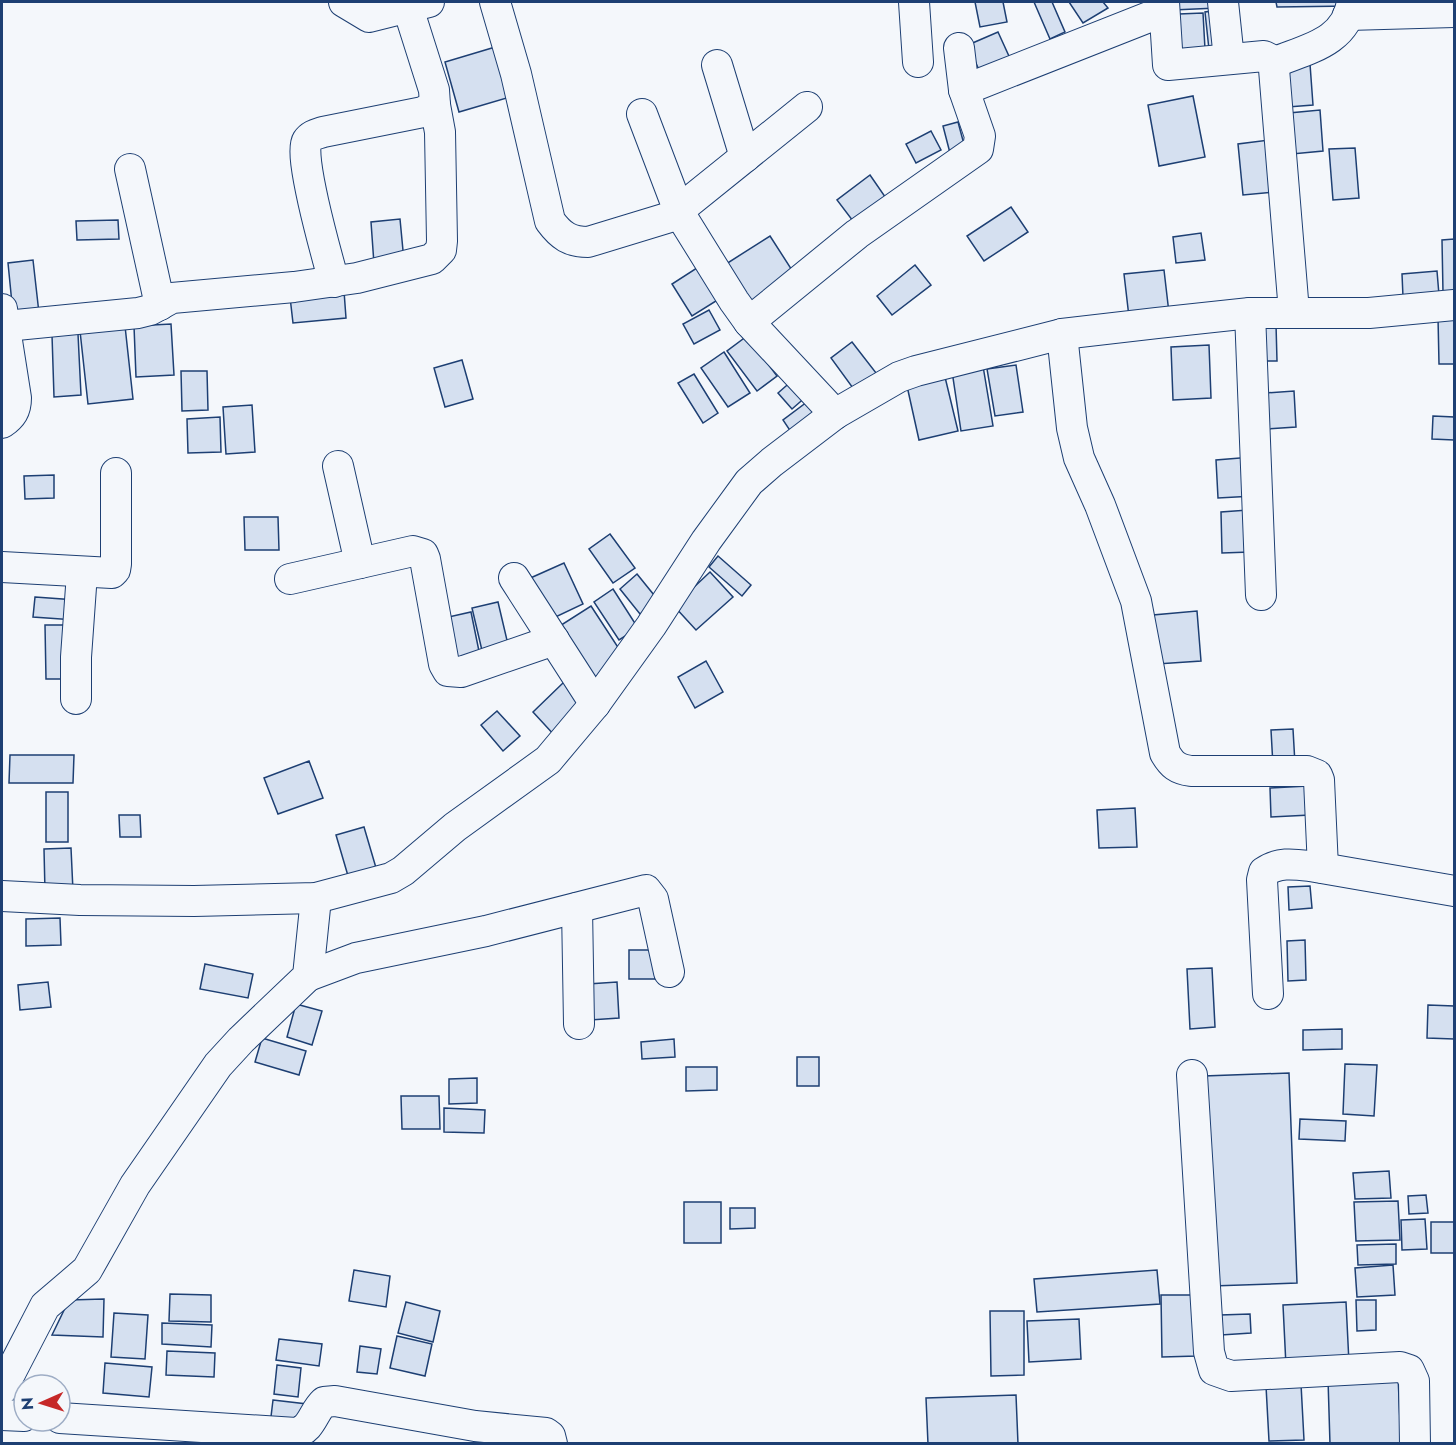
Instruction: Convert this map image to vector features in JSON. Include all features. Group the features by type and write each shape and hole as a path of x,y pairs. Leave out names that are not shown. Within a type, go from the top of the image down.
{"street":[{"path":"2,423 10,418 16,407 4,316 138,313 172,298 196,294 243,292 369,276 432,259 441,250 440,132 418,4 369,17 344,2"},
{"path":"495,2 516,74 550,221 561,235 575,242 588,242 679,212 807,107"},
{"path":"914,2 918,62"},
{"path":"1223,2 1229,59"},
{"path":"964,90 1164,6 1168,65 1264,56 1272,60 1294,312"},
{"path":"1273,63 1333,38 1341,30 1350,8 1455,12"},
{"path":"749,322 857,234 978,149 980,136 964,90 959,48"},
{"path":"717,65 745,156"},
{"path":"334,282 306,161 307,141 323,132 423,112 435,105"},
{"path":"642,114 679,212 749,322 834,414"},
{"path":"130,169 160,305"},
{"path":"2,896 80,900 194,901 316,898 391,878 403,871 455,827 548,760 595,704 749,482 834,414 899,377 1062,334 1250,313 1369,313 1455,305"},
{"path":"1250,313 1261,595"},
{"path":"1062,334 1072,428 1079,458 1100,505 1136,602 1165,753 1171,763 1180,769 1191,771 1307,771 1317,775 1323,868"},
{"path":"338,466 360,563"},
{"path":"2,567 82,573 106,573 115,570 116,473"},
{"path":"290,579 413,551 423,554 444,664 448,671 461,672 554,640"},
{"path":"76,699 76,657 82,573"},
{"path":"514,578 595,704"},
{"path":"1269,994 1262,880 1264,872 1273,865 1292,864 1323,868 1455,891"},
{"path":"2,1389 45,1306 87,1270 135,1185 218,1065 308,976 356,958 486,931 646,890 650,892 661,931 669,972"},
{"path":"308,976 316,898"},
{"path":"577,908 579,1024"},
{"path":"1192,1075 1209,1352 1214,1370 1231,1376 1400,1367 1409,1370 1414,1381 1415,1443"},
{"path":"72,1419 296,1433 309,1426 324,1402 335,1401 475,1426 546,1433 550,1436 552,1443"}],"building":[{"path":"975,2 1003,2 1007,22 980,27"},
{"path":"1034,2 1052,2 1065,32 1050,39"},
{"path":"1069,2 1103,2 1108,8 1083,23"},
{"path":"1172,2 1217,2 1217,8 1173,10"},
{"path":"1276,2 1351,2 1351,6 1277,7"},
{"path":"1221,10 1210,59 1205,12"},
{"path":"1203,13 1205,49 1180,50 1179,14"},
{"path":"998,32 1013,65 983,79 968,45"},
{"path":"502,45 517,95 459,112 445,62"},
{"path":"1310,64 1313,105 1288,107 1286,65"},
{"path":"1193,96 1205,157 1159,166 1148,105"},
{"path":"1320,110 1323,151 1292,154 1289,113"},
{"path":"958,122 965,148 950,153 943,126"},
{"path":"931,131 941,150 916,163 906,144"},
{"path":"1269,140 1274,192 1243,195 1238,144"},
{"path":"1355,148 1359,198 1333,200 1329,149"},
{"path":"870,175 888,201 856,225 837,200"},
{"path":"1011,207 1028,232 984,261 967,236"},
{"path":"400,219 404,261 374,264 371,222"},
{"path":"118,220 119,239 77,240 76,221"},
{"path":"1201,233 1205,260 1176,263 1173,237"},
{"path":"770,236 797,278 753,306 726,264"},
{"path":"1454,239 1454,292 1443,292 1442,240"},
{"path":"33,260 40,322 14,324 8,263"},
{"path":"703,264 724,296 692,316 672,284"},
{"path":"915,265 931,285 892,315 877,296"},
{"path":"1164,270 1169,313 1129,317 1124,274"},
{"path":"1437,271 1439,295 1403,297 1402,274"},
{"path":"344,291 346,318 293,323 290,297"},
{"path":"709,310 720,330 694,344 683,324"},
{"path":"1438,317 1454,317 1454,364 1439,364"},
{"path":"171,324 174,375 136,377 134,326"},
{"path":"1276,324 1277,361 1261,361 1259,325"},
{"path":"125,326 133,399 88,404 80,331"},
{"path":"78,334 81,395 54,397 52,335"},
{"path":"747,336 777,376 757,391 727,351"},
{"path":"852,342 880,378 858,395 831,358"},
{"path":"1209,345 1211,398 1173,400 1171,347"},
{"path":"724,352 750,393 728,407 701,368"},
{"path":"462,360 473,399 445,407 434,368"},
{"path":"1016,365 1023,412 995,416 987,369"},
{"path":"983,366 993,426 961,431 952,371"},
{"path":"181,371 207,371 208,410 182,411"},
{"path":"694,374 718,413 703,423 678,383"},
{"path":"945,377 958,431 919,440 907,386"},
{"path":"794,379 808,395 792,409 778,393"},
{"path":"1294,391 1296,427 1268,429 1265,393"},
{"path":"811,399 824,417 795,438 783,420"},
{"path":"252,405 255,452 226,454 223,407"},
{"path":"1433,416 1454,417 1454,440 1432,439"},
{"path":"220,417 221,452 188,453 187,419"},
{"path":"1252,457 1254,496 1218,498 1216,460"},
{"path":"54,475 54,498 25,499 24,476"},
{"path":"1248,510 1250,552 1222,553 1221,512"},
{"path":"244,517 278,517 279,550 245,550"},
{"path":"610,534 635,568 613,583 589,549"},
{"path":"718,556 751,585 742,596 709,567"},
{"path":"564,563 583,604 545,622 526,580"},
{"path":"710,572 733,597 696,630 674,606"},
{"path":"637,574 658,600 640,614 620,589"},
{"path":"613,589 638,628 619,640 594,602"},
{"path":"35,597 76,600 75,620 33,617"},
{"path":"498,602 510,653 484,659 472,608"},
{"path":"591,606 625,658 590,681 555,629"},
{"path":"1197,611 1201,661 1157,664 1153,615"},
{"path":"471,612 481,661 455,666 444,618"},
{"path":"45,625 67,625 67,679 46,679"},
{"path":"706,661 723,692 695,708 678,677"},
{"path":"564,682 587,707 556,737 533,712"},
{"path":"497,711 520,736 503,751 481,725"},
{"path":"1293,729 1295,764 1273,766 1271,730"},
{"path":"10,755 74,755 73,783 9,783"},
{"path":"309,761 323,798 278,814 264,778"},
{"path":"1308,786 1310,815 1271,817 1270,788"},
{"path":"46,792 68,792 68,842 46,842"},
{"path":"1135,808 1137,847 1099,848 1097,810"},
{"path":"119,815 140,815 141,837 120,837"},
{"path":"364,827 379,878 351,886 336,835"},
{"path":"71,848 73,891 45,892 44,849"},
{"path":"1310,886 1312,908 1289,910 1288,887"},
{"path":"60,918 61,945 26,946 26,919"},
{"path":"1305,940 1306,980 1288,981 1287,941"},
{"path":"629,950 654,950 655,979 629,979"},
{"path":"205,964 253,974 248,998 200,989"},
{"path":"1212,968 1215,1027 1190,1029 1187,969"},
{"path":"48,982 51,1007 20,1010 18,985"},
{"path":"617,982 619,1018 590,1020 588,984"},
{"path":"296,1004 322,1011 312,1045 287,1037"},
{"path":"1428,1005 1454,1006 1454,1039 1427,1038"},
{"path":"1342,1029 1342,1049 1303,1050 1303,1030"},
{"path":"262,1038 306,1051 299,1075 255,1062"},
{"path":"674,1039 675,1057 642,1059 641,1042"},
{"path":"797,1057 819,1057 819,1086 797,1086"},
{"path":"1345,1064 1377,1065 1374,1116 1343,1114"},
{"path":"686,1067 717,1067 717,1090 686,1091"},
{"path":"1289,1073 1297,1283 1212,1286 1204,1076"},
{"path":"477,1078 477,1103 449,1104 449,1079"},
{"path":"401,1096 439,1096 440,1129 402,1129"},
{"path":"444,1108 485,1110 484,1133 444,1132"},
{"path":"1300,1119 1346,1121 1345,1141 1299,1139"},
{"path":"1389,1171 1391,1198 1355,1199 1353,1173"},
{"path":"1426,1195 1428,1213 1409,1214 1408,1196"},
{"path":"1398,1201 1400,1240 1356,1241 1354,1202"},
{"path":"684,1202 721,1202 721,1243 684,1243"},
{"path":"730,1208 755,1208 755,1228 730,1229"},
{"path":"1425,1219 1427,1249 1402,1250 1401,1220"},
{"path":"1431,1222 1454,1222 1454,1253 1431,1253"},
{"path":"1396,1244 1396,1264 1358,1265 1357,1245"},
{"path":"1393,1265 1395,1295 1357,1297 1355,1268"},
{"path":"354,1270 390,1276 386,1307 349,1301"},
{"path":"1157,1270 1160,1304 1037,1312 1034,1279"},
{"path":"170,1294 211,1295 211,1322 169,1321"},
{"path":"1161,1295 1195,1295 1197,1356 1162,1357"},
{"path":"104,1299 103,1337 52,1335 69,1300"},
{"path":"1356,1300 1376,1300 1376,1330 1357,1331"},
{"path":"406,1302 440,1311 433,1342 398,1333"},
{"path":"1346,1302 1349,1363 1286,1366 1283,1305"},
{"path":"990,1311 1024,1311 1024,1375 991,1376"},
{"path":"114,1313 148,1315 145,1359 111,1357"},
{"path":"1250,1314 1251,1333 1221,1335 1220,1315"},
{"path":"1079,1319 1081,1359 1029,1362 1027,1321"},
{"path":"162,1323 212,1325 211,1347 162,1344"},
{"path":"397,1336 432,1344 425,1376 390,1368"},
{"path":"279,1339 322,1344 319,1366 276,1360"},
{"path":"360,1346 381,1349 377,1374 357,1372"},
{"path":"167,1351 215,1353 214,1377 166,1375"},
{"path":"105,1363 152,1367 149,1397 103,1393"},
{"path":"277,1365 301,1368 298,1397 274,1394"},
{"path":"1398,1376 1401,1444 1330,1444 1328,1379"},
{"path":"1301,1384 1304,1440 1269,1441 1266,1386"},
{"path":"1016,1395 1018,1444 928,1444 926,1398"},
{"path":"273,1400 307,1404 304,1428 270,1425"}]}
